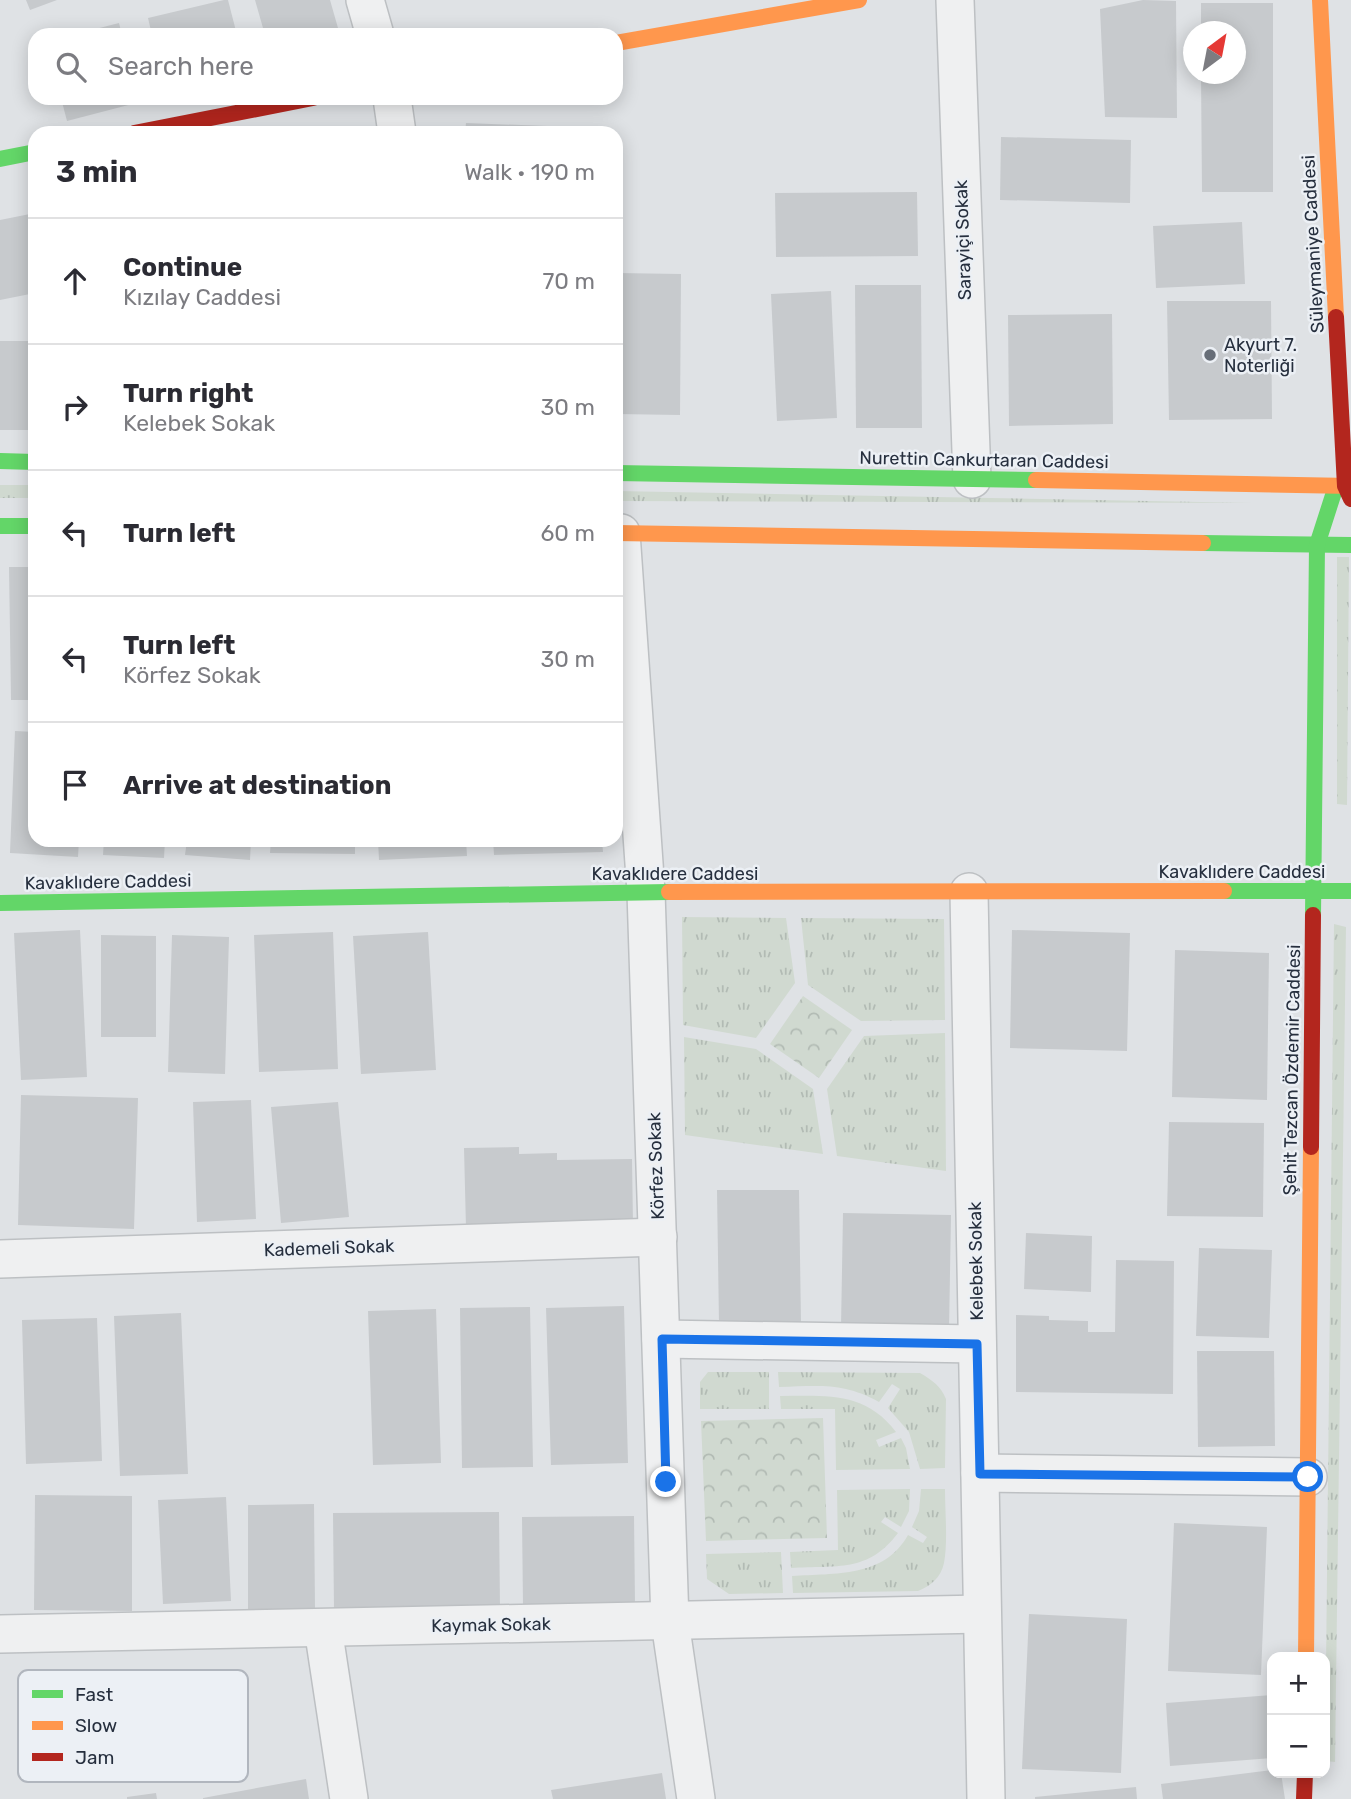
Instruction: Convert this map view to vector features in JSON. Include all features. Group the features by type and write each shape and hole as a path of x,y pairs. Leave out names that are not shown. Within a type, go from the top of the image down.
{"street":[{"path":"365,0 373,28"},
{"path":"623,42 859,0"},
{"name":"Sarayiçi Sokak","path":"955,0 972,479"},
{"name":"Süleymaniye Caddesi","path":"1320,0 1346,489"},
{"path":"170,126 277,105"},
{"path":"393,105 396,126"},
{"path":"0,159 28,153"},
{"path":"0,461 28,462"},
{"name":"Nurettin Cankurtaran Caddesi","path":"623,473 1346,489"},
{"name":"Şehit Tezcan Özdemir Caddesi","path":"1306,1652 1317,545 1346,489"},
{"path":"0,526 28,526"},
{"path":"623,533 1351,545"},
{"name":"Körfez Sokak","path":"623,597 646,892 670,1622 696,1799"},
{"name":"Kavaklıdere Caddesi","path":"0,903 646,892 1351,891"},
{"name":"Kelebek Sokak","path":"969,892 986,1799"},
{"name":"Kademeli Sokak","path":"0,1259 658,1237"},
{"path":"662,1339 977,1344"},
{"path":"980,1474 1308,1477"},
{"name":"Kaymak Sokak","path":"0,1634 982,1614"},
{"path":"323,1628 349,1799"},
{"path":"1304,1799 1305,1778"}],"green space":[{"path":"0,485 28,485 28,498 0,498"},
{"path":"623,491 1253,503 623,501"},
{"path":"1337,557 1349,557 1347,805 1337,804"},
{"path":"682,917 786,918 795,983 756,1038 683,1025"},
{"path":"801,918 944,919 945,1020 861,1021 808,985"},
{"path":"1334,924 1346,927 1335,1762 1330,1762 1330,1652 1326,1652"},
{"path":"803,996 852,1030 819,1078 770,1044"},
{"path":"945,1033 946,1171 837,1156 827,1089 864,1036"},
{"path":"684,1037 756,1049 813,1089 823,1154 685,1135"},
{"path":"708,1372 769,1372 769,1409 700,1409 700,1382"},
{"path":"778,1372 920,1373 942,1390 946,1399 945,1468 920,1469 909,1432 888,1408 900,1389 892,1384 879,1402 842,1388 779,1387"},
{"path":"780,1396 844,1399 871,1409 896,1432 876,1440 879,1447 901,1438 910,1469 836,1470 835,1409 781,1409"},
{"path":"823,1418 827,1538 706,1541 701,1421"},
{"path":"910,1489 909,1511 901,1527 885,1517 881,1522 898,1533 875,1555 850,1564 791,1568 790,1552 838,1550 837,1490"},
{"path":"921,1489 945,1489 944,1563 938,1577 931,1584 918,1591 793,1593 792,1576 841,1573 872,1566 898,1549 908,1535 923,1543 927,1537 912,1527 919,1511"},
{"path":"781,1552 783,1593 729,1594 707,1579 706,1554"}],"building":[{"path":"26,0 57,0 30,10"},
{"path":"228,0 235,28 150,28 148,18"},
{"path":"255,0 330,0 338,28 263,28"},
{"path":"1143,0 1176,1 1177,118 1105,117 1100,9"},
{"path":"1201,3 1273,3 1273,192 1202,192 1201,84 1246,84 1246,21 1201,21"},
{"path":"119,23 120,28 99,28"},
{"path":"63,105 128,105 67,121"},
{"path":"466,123 547,126 466,126"},
{"path":"1001,137 1131,140 1130,203 1000,200"},
{"path":"917,192 918,256 776,257 775,193"},
{"path":"28,214 28,294 0,300 0,220"},
{"path":"1242,222 1245,284 1156,288 1153,226"},
{"path":"623,273 681,274 680,415 623,414"},
{"path":"855,285 921,285 922,428 856,428"},
{"path":"831,291 837,418 777,421 771,294"},
{"path":"1167,301 1271,301 1272,419 1169,420"},
{"path":"1112,314 1113,424 1009,426 1008,315"},
{"path":"0,341 28,341 28,430 0,430"},
{"path":"9,567 28,567 28,700 11,700"},
{"path":"15,731 28,732 28,847 79,847 78,857 10,853"},
{"path":"104,847 165,847 164,858 103,855"},
{"path":"186,847 251,847 250,860 185,855"},
{"path":"270,847 355,847 355,854 270,853"},
{"path":"378,847 466,847 467,856 379,860"},
{"path":"493,847 603,847 603,852 494,855"},
{"path":"80,930 87,1077 21,1080 14,933"},
{"path":"1012,930 1130,933 1127,1051 1010,1048"},
{"path":"333,932 338,1069 259,1072 254,935"},
{"path":"428,932 436,1070 361,1074 353,936"},
{"path":"101,935 156,936 156,1037 101,1037"},
{"path":"172,935 229,937 225,1074 168,1072"},
{"path":"1175,950 1269,953 1267,1100 1172,1097"},
{"path":"21,1095 138,1098 134,1229 18,1225"},
{"path":"251,1100 256,1219 197,1222 193,1102"},
{"path":"338,1102 349,1217 281,1223 271,1107"},
{"path":"1169,1122 1264,1123 1263,1217 1167,1216"},
{"path":"519,1147 519,1154 557,1153 557,1160 632,1159 633,1225 466,1228 464,1148"},
{"path":"717,1190 799,1190 801,1324 719,1324"},
{"path":"843,1213 951,1215 949,1330 841,1328"},
{"path":"1026,1233 1092,1236 1091,1292 1024,1289"},
{"path":"1199,1248 1272,1250 1269,1338 1196,1336"},
{"path":"1116,1260 1174,1261 1173,1394 1016,1392 1016,1315 1049,1316 1049,1320 1088,1321 1088,1332 1115,1332"},
{"path":"624,1306 628,1463 551,1465 546,1308"},
{"path":"530,1307 533,1467 462,1468 460,1308"},
{"path":"436,1309 441,1463 373,1465 368,1311"},
{"path":"181,1313 188,1474 120,1476 114,1316"},
{"path":"97,1318 102,1461 26,1464 22,1320"},
{"path":"1197,1351 1274,1351 1275,1446 1198,1447"},
{"path":"35,1495 132,1496 132,1611 34,1610"},
{"path":"226,1497 231,1601 163,1604 158,1500"},
{"path":"314,1504 315,1609 248,1609 248,1505"},
{"path":"499,1512 500,1610 334,1611 333,1513"},
{"path":"634,1516 635,1605 523,1606 522,1517"},
{"path":"1174,1523 1267,1527 1261,1675 1168,1671"},
{"path":"1029,1614 1127,1619 1121,1773 1022,1769"},
{"path":"1267,1695 1267,1758 1170,1766 1166,1703"},
{"path":"1267,1771 1267,1778 1282,1778 1285,1799 1163,1799 1161,1784"},
{"path":"662,1773 666,1799 553,1799 551,1790"},
{"path":"306,1779 309,1799 203,1799 203,1798"},
{"path":"1136,1787 1137,1799 1035,1799 1035,1797"},
{"path":"156,1793 157,1799 127,1799 127,1797"}],"traffic: fast":[{"path":"0,159 28,153"},
{"path":"0,461 28,462"},
{"path":"623,473 1036,480"},
{"path":"1313,915 1317,545 1336,486"},
{"path":"0,526 28,526"},
{"path":"1203,543 1351,545"},
{"path":"1224,891 1351,891"},
{"path":"0,903 669,892"}],"traffic: slow":[{"path":"623,42 859,0"},
{"path":"1320,0 1336,317"},
{"path":"1036,480 1351,486"},
{"path":"623,533 1203,543"},
{"path":"669,892 1224,891"},
{"path":"1306,1652 1311,1147"}],"traffic: jam":[{"path":"170,126 277,105"},
{"path":"1336,317 1345,486 1351,499"},
{"path":"1311,1147 1313,915"},
{"path":"1304,1799 1305,1778"}],"place":[{"name":"Akyurt 7. Noterliği","path":"1210,355"}],"route":[{"path":"666,1482 662,1339 977,1344 980,1474 1308,1477"}]}
